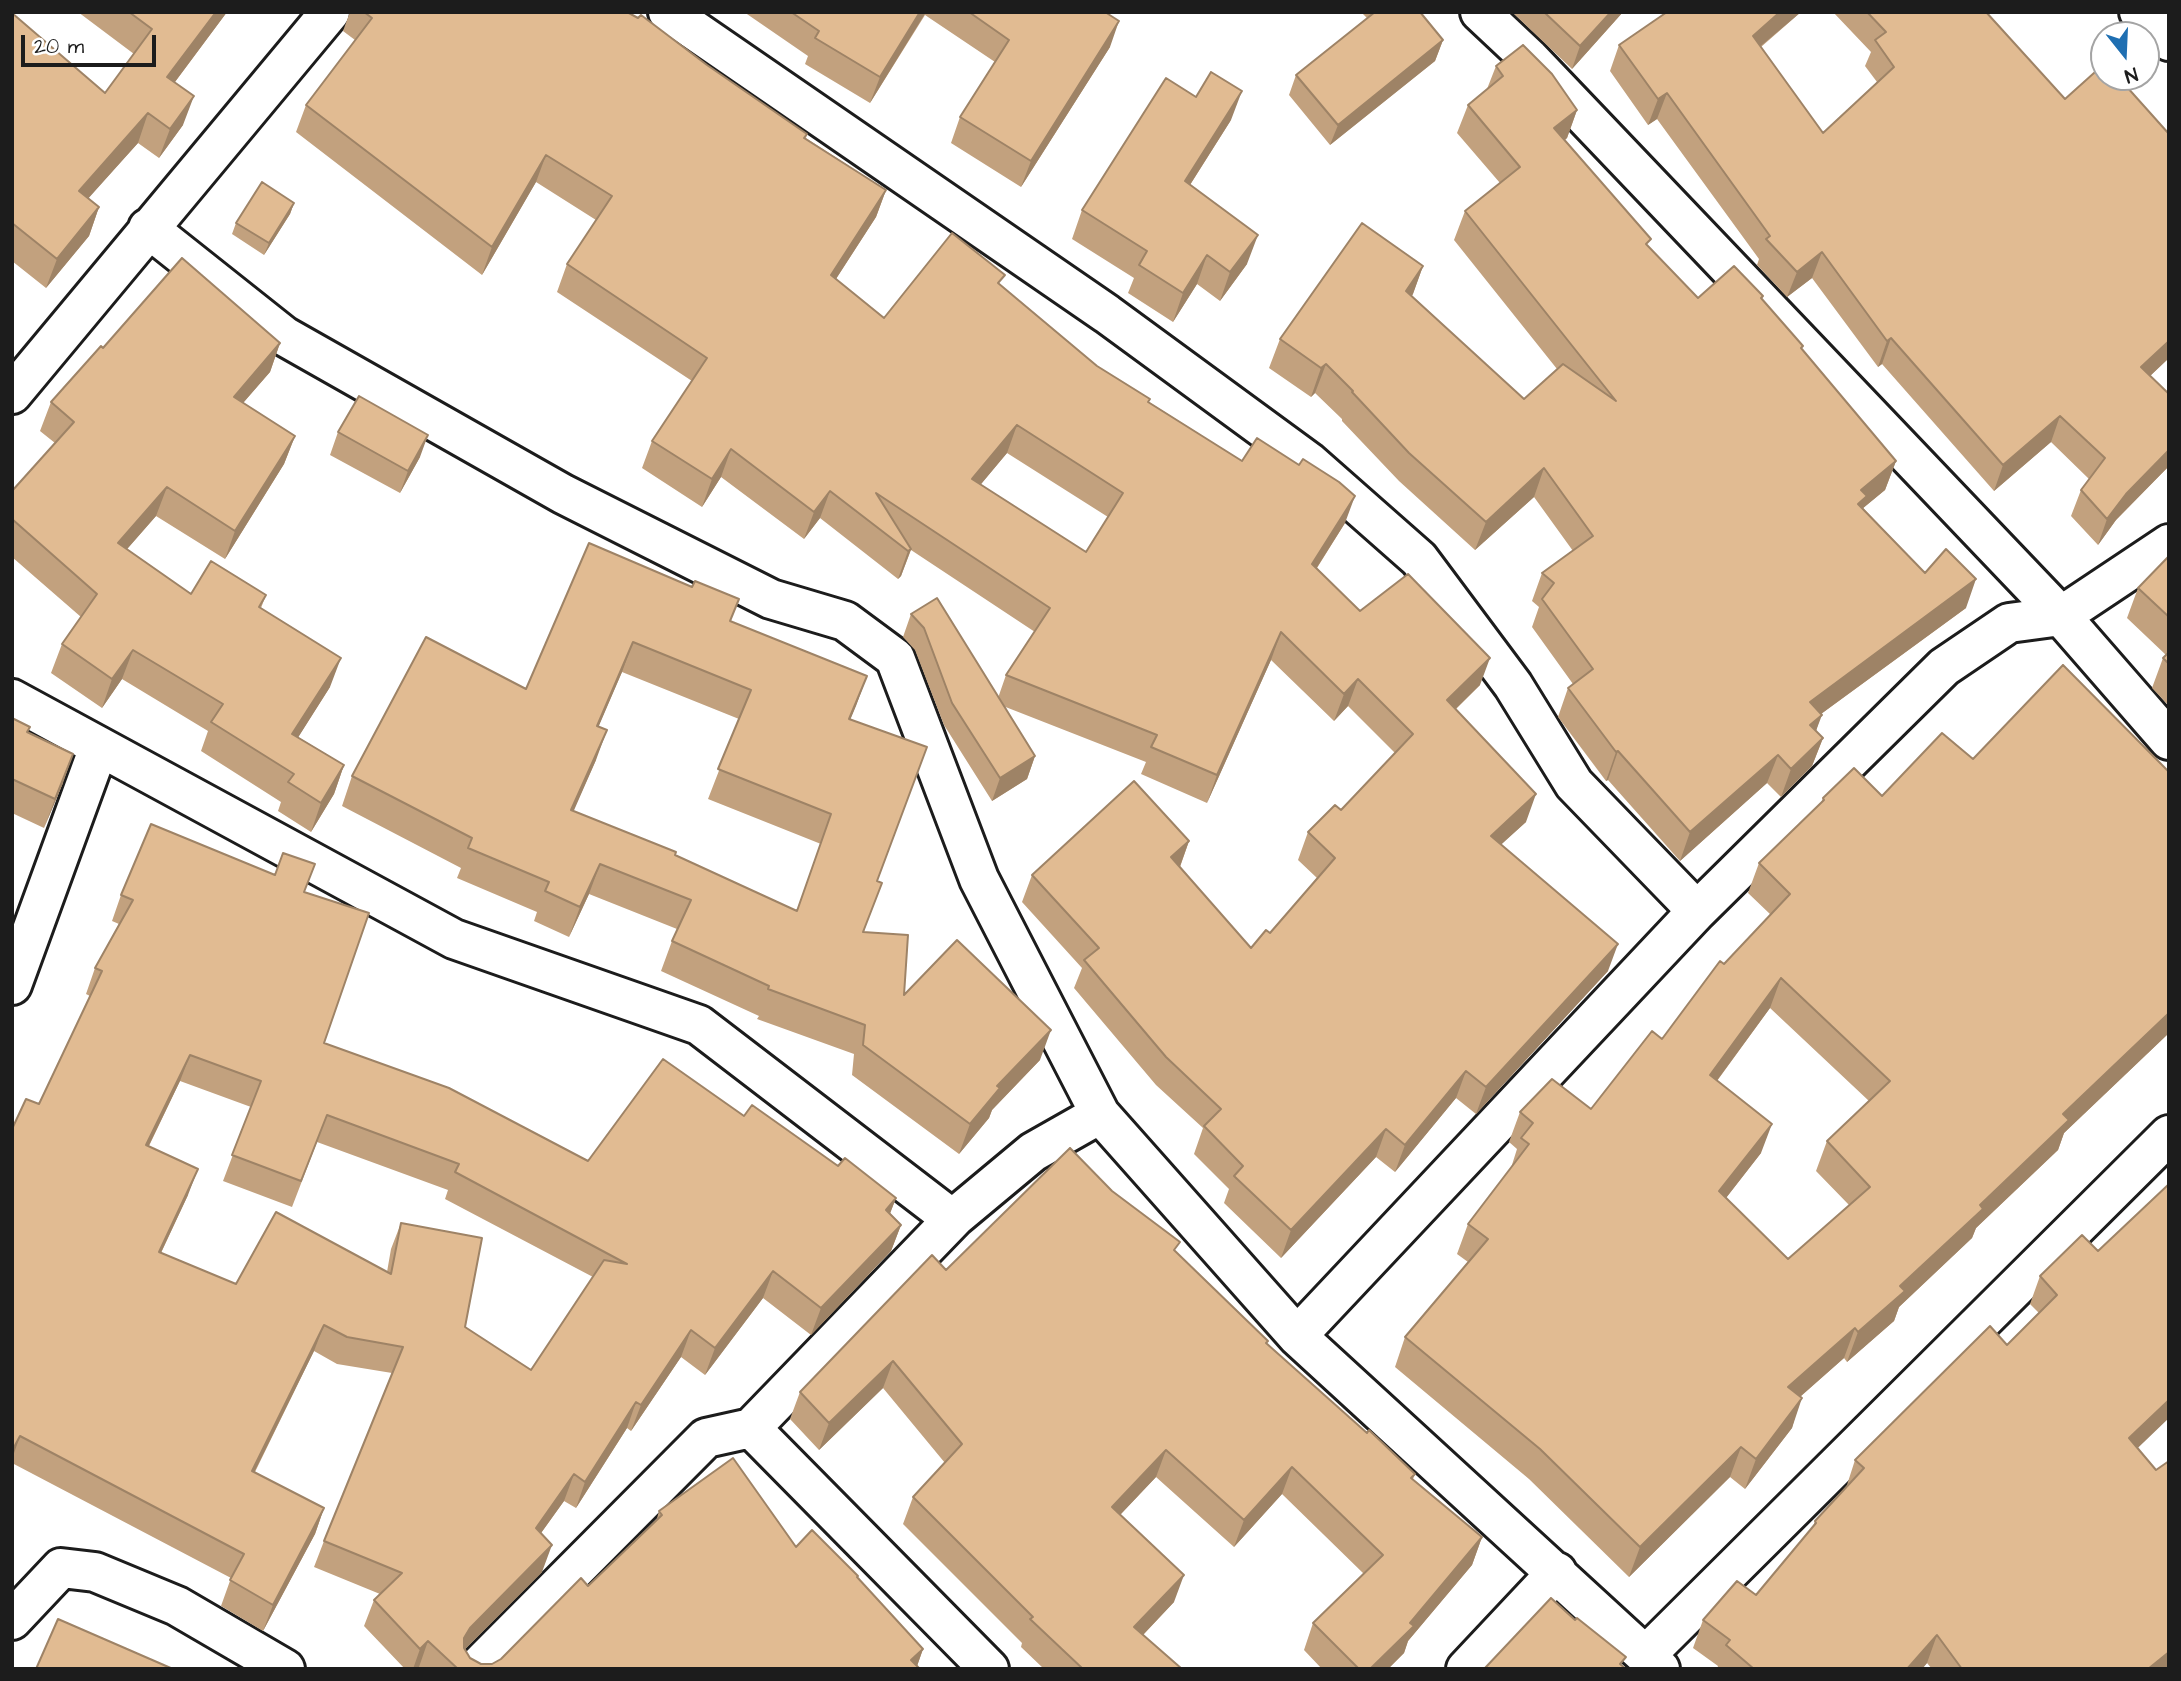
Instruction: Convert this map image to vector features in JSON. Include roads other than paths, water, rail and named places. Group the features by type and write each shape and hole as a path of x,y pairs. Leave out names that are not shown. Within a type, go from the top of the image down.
{"street":[{"path":"12,394 330,12"},
{"path":"668,12 1107,314 1309,462 1419,559 1513,685 1574,784 1697,911"},
{"path":"1480,12 1530,58 2061,616 2169,740"},
{"path":"2139,12 2169,41"},
{"path":"148,229 285,336 563,494 771,599 845,621 895,659 979,879 1100,1114 1297,1336 1653,1662 2169,1135"},
{"path":"1297,1336 1697,911 1944,667 2009,623 2061,616 2169,544"},
{"path":"12,699 454,939 699,1026 943,1212 955,1217"},
{"path":"12,985 99,747"},
{"path":"476,1669 706,1438 751,1427 955,1217 1033,1152 1100,1114"},
{"path":"751,1427 989,1669"},
{"path":"12,1620 61,1568 95,1572 177,1606 285,1669"},
{"path":"1466,1669 1557,1572"}]}
